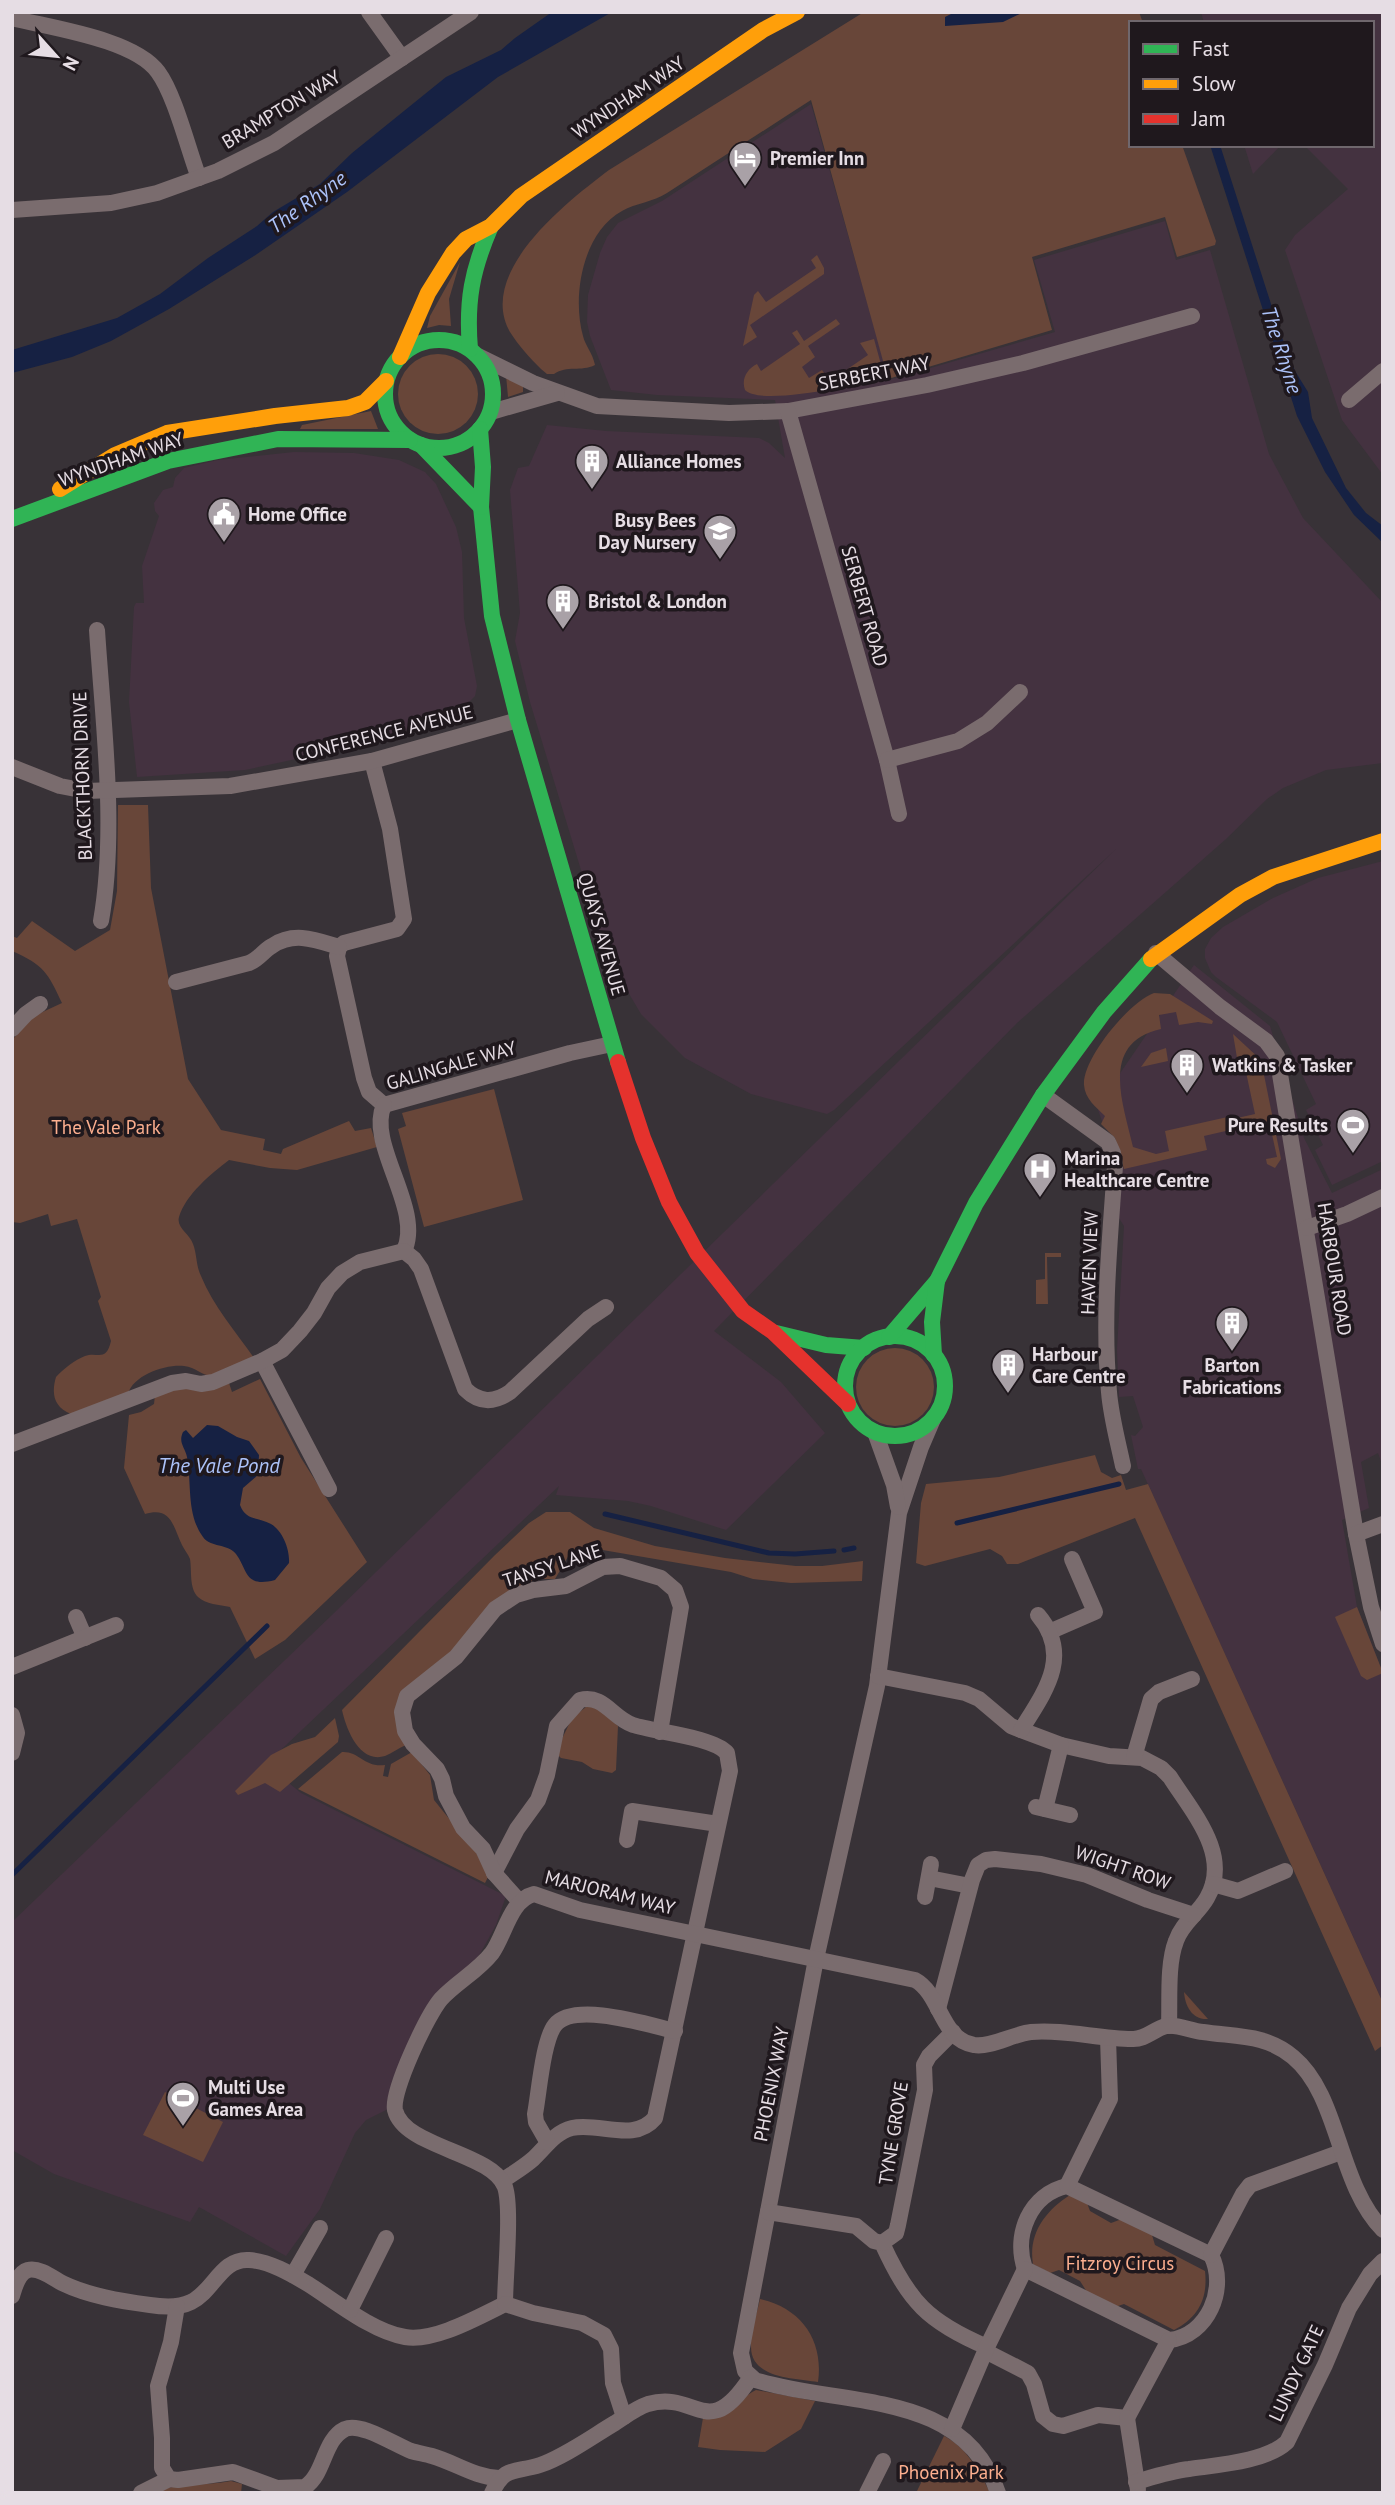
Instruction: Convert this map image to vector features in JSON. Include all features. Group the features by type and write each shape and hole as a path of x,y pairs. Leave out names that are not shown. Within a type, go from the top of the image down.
{"street":[{"path":"369,12 402,58"},
{"name":"BRAMPTON WAY","path":"12,210 111,203 157,193 239,162 274,143 471,12"},
{"name":"WYNDHAM WAY","path":"400,357 440,271 466,239 491,226 521,196 763,30 797,12"},
{"path":"16,16 121,45 146,59 163,80 199,178"},
{"name":"WYNDHAM WAY","path":"474,353 468,293 474,267 491,226"},
{"name":"SERBERT WAY","path":"474,353 533,383 597,406 729,413 788,411 927,385 1023,363 1192,316"},
{"path":"416,443 443,448 457,445 480,429 491,411 492,385 488,372 474,353 444,340 413,346 400,357 386,381 385,399 394,424 481,507"},
{"path":"1349,400 1383,371"},
{"name":"WYNDHAM WAY","path":"13,519 116,454 167,433 348,408 365,402 386,381"},
{"path":"491,411 557,393"},
{"name":"SERBERT ROAD","path":"788,411 887,761 899,814"},
{"name":"QUAYS AVENUE","path":"480,429 483,467 481,507 492,616 517,720 612,1044 643,1138 669,1202 697,1253 743,1311 773,1332 848,1404"},
{"name":"WYNDHAM WAY","path":"13,519 168,461 278,439 416,443"},
{"name":"BLACKTHORN DRIVE","path":"97,629 107,791 106,885 101,921"},
{"path":"887,761 958,741 987,723 1020,692"},
{"name":"CONFERENCE AVENUE","path":"12,767 68,789 107,791 254,783 372,761 517,720"},
{"path":"372,761 390,830 404,919 397,929 346,942 339,947 337,956 364,1078 369,1092 384,1105"},
{"path":"889,1337 937,1282 976,1203 1043,1095 1104,1012 1156,953 1240,895 1273,877 1383,841"},
{"path":"176,982 249,963 274,944 292,938 309,939 339,947"},
{"name":"HARBOUR ROAD","path":"1156,953 1220,1007 1266,1041 1278,1056 1356,1534 1371,1608 1383,1644"},
{"path":"12,1029 40,1004"},
{"name":"GALINGALE WAY","path":"404,1251 408,1242 408,1219 382,1132 380,1114 384,1105 570,1053 612,1044"},
{"name":"HAVEN VIEW","path":"1043,1095 1102,1137 1114,1153 1107,1280 1108,1382 1123,1466"},
{"path":"1307,1228 1347,1214 1383,1197"},
{"path":"12,1444 172,1383 212,1382 262,1362 282,1350 300,1331 328,1288 342,1273 360,1262 404,1251 421,1269 465,1389 481,1400 498,1399 510,1392 588,1319 606,1307"},
{"path":"934,1355 932,1322 937,1282"},
{"name":"QUAYS AVENUE","path":"773,1332 826,1345 864,1348"},
{"path":"889,1337 906,1338 921,1344 934,1355 945,1380 940,1408 933,1419 906,1435 890,1436 875,1432 854,1415 848,1404 845,1388 847,1373 853,1359 864,1348 876,1340 889,1337"},
{"path":"262,1362 329,1489"},
{"name":"PHOENIX WAY","path":"751,2377 742,2366 741,2353 816,1959 878,1676 899,1513 933,1419"},
{"name":"PHOENIX WAY","path":"875,1432 894,1485 899,1513"},
{"path":"1356,1534 1383,1524"},
{"path":"1049,1632 1095,1612 1072,1559"},
{"name":"TANSY LANE","path":"520,1902 495,1873 483,1849 463,1828 446,1796 437,1769 413,1744 405,1731 402,1718 407,1696 456,1657 495,1609 516,1595 566,1586 610,1565 661,1578 671,1585 679,1598 681,1607 660,1732"},
{"path":"1021,1730 1046,1690 1053,1670 1054,1649 1049,1632 1038,1615"},
{"path":"76,1617 85,1638"},
{"path":"12,1667 116,1625"},
{"path":"878,1676 965,1693 979,1699 1011,1726 1061,1745 1114,1757 1134,1756 1161,1768 1170,1777 1212,1846 1215,1869 1213,1884 1204,1903 1182,1927 1174,1946 1168,2026"},
{"path":"1134,1756 1151,1699 1159,1692 1192,1679"},
{"path":"495,1873 517,1829 538,1800 557,1726 580,1700 595,1699 626,1722 714,1744 727,1753 730,1771 657,2113 650,2123 635,2131 588,2126 569,2129 502,2181 506,2193 507,2221 505,2304"},
{"path":"12,1715 17,1733 12,1753"},
{"path":"1061,1745 1041,1808 1070,1815"},
{"path":"627,1840 632,1811 718,1824"},
{"name":"WIGHT ROW","path":"938,2010 970,1886 978,1865 986,1860 1041,1864 1087,1875 1194,1915"},
{"path":"925,1897 930,1871 970,1886"},
{"path":"1213,1884 1238,1891 1285,1871"},
{"name":"MARJORAM WAY","path":"502,2181 486,2168 435,2144 404,2124 398,2118 394,2102 398,2083 435,2007 492,1952 520,1902 528,1895 538,1894 579,1910 915,1980 923,1986 953,2032"},
{"path":"548,2143 535,2113 548,2039 560,2020 573,2014 591,2015 675,2031"},
{"path":"953,2032 967,2043 978,2046 1009,2036 1036,2032 1137,2039 1168,2026 1264,2040 1284,2050 1315,2082 1341,2152 1368,2213 1383,2230"},
{"name":"TYNE GROVE","path":"882,2243 896,2233 898,2225 925,2090 924,2065 929,2056 953,2032"},
{"path":"1067,2186 1110,2099 1108,2038"},
{"path":"1025,2269 1169,2340 1180,2338 1194,2330 1205,2319 1213,2304 1217,2278 1211,2255 1250,2185 1341,2152"},
{"path":"952,2430 986,2349 1025,2269 1020,2245 1026,2221 1034,2207 1046,2196 1067,2186 1211,2255"},
{"path":"768,2212 856,2226 874,2241 882,2243 903,2284 919,2306 945,2328 1028,2373 1043,2416 1053,2424 1063,2426 1098,2415 1127,2418"},
{"path":"293,2275 320,2228"},
{"path":"349,2310 386,2238"},
{"path":"13,2288 25,2271 36,2270 95,2295 151,2305 177,2306 200,2297 225,2269 241,2260 260,2262 293,2275 385,2331 414,2338 442,2332 505,2304 582,2323 604,2334 611,2349 614,2383 624,2417"},
{"name":"LUNDY GATE","path":"1137,2487 1188,2469 1239,2461 1281,2448 1287,2442 1359,2290 1383,2261"},
{"path":"169,2479 162,2468 158,2386 172,2342 177,2306"},
{"path":"1137,2487 1127,2418 1169,2340"},
{"path":"141,2493 169,2479 233,2472 277,2488 305,2487 314,2478 338,2434 352,2427 409,2451 433,2456 496,2485 518,2468 547,2462 640,2408 659,2402 712,2412 733,2401 751,2377 773,2384 899,2408 936,2421 966,2440 987,2467 998,2493"},
{"path":"867,2493 883,2461"}],"shaded area":[{"path":"1201,12 1383,12 1383,475 1342,420 1285,250 1295,235 1348,189 1306,147 1374,147 1374,21 1203,21"},
{"path":"811,104 889,380 1055,332 1034,260 1165,221 1176,260 1210,250 1269,454 1303,518 1383,603 1383,763 1326,770 1283,788 1267,799 1226,839 1017,1023 714,1331 781,1382 825,1433 726,1530 628,1501 556,1495 559,1486 266,1764 301,1793 506,1896 496,1925 476,1961 406,2052 392,2081 388,2109 366,2120 355,2133 320,2209 286,2256 199,2207 190,2222 54,2174 12,2150 12,1922 332,1615 1116,849 827,1114 751,1094 685,1058 641,1014 602,948 598,926 530,702 515,641 520,613 510,490 518,468 529,466 547,425 606,431 759,438 769,443 785,458 775,400 657,395 611,390 590,336 587,322 588,295 600,253 607,237 618,223 662,201"},
{"path":"1245,147 1279,147 1253,174"},
{"path":"294,452 354,453 399,460 425,472 436,484 456,527 462,552 464,618 477,686 475,696 458,713 436,717 384,740 245,770 137,777 129,702 134,607 136,603 144,603 142,566 159,516 154,503 163,490 173,487 175,478 184,468 218,460"},
{"path":"1383,861 1383,1161 1332,1185 1315,1150 1323,1145 1306,1110 1316,1104 1277,1022 1211,972 1205,958 1205,949 1211,938 1223,927 1273,898 1318,878"},
{"path":"1194,965 1270,1026 1304,1138 1332,1193 1383,1169 1383,1467 1378,1453 1361,1462 1369,1508 1342,1520 1357,1607 1383,1673 1383,2003 1141,1469 1138,1469 1131,1435 1135,1436 1143,1427 1133,1396 1119,1397 1117,1350 1124,1226 1119,1218 1123,1160 1115,1135 1103,1124 1097,1107"}],"green space":[{"path":"864,12 1139,12 1142,21 1129,21 1129,147 1183,147 1216,241 1215,245 1177,257 1165,217 1032,257 1052,330 888,379 811,100 667,193 627,208 608,221 589,250 580,285 580,320 584,339 595,365 547,374 510,332 503,309 505,286 531,240 571,200 609,170"},
{"path":"817,255 824,274 750,325 757,337 743,346 754,295 758,291 766,302 816,268 811,260"},
{"path":"460,262 449,299 451,326 427,328 430,316"},
{"path":"836,319 840,324 808,346 815,357 802,367 809,378 822,370 830,381 868,355 860,343 874,339 885,379 790,395 755,395 745,390 744,378 750,369 757,364 761,371 800,344 792,333 797,330 804,341"},
{"path":"438,354 453,357 466,366 475,379 478,394 475,409 466,422 453,431 438,434 423,431 410,422 401,409 398,394 401,379 410,366 423,357"},
{"path":"506,375 523,382 523,392 508,397"},
{"path":"371,411 378,429 300,429 302,425"},
{"name":"The Vale Park","path":"118,805 148,805 151,888 188,1079 221,1130 265,1139 263,1150 281,1154 283,1149 349,1121 355,1131 371,1128 377,1147 297,1170 229,1160 200,1185 182,1209 179,1217 181,1228 193,1244 199,1272 212,1298 254,1358 229,1372 214,1376 184,1366 160,1369 136,1381 128,1394 71,1414 57,1404 54,1389 56,1377 81,1358 104,1354 111,1341 98,1301 101,1297 77,1219 51,1226 48,1214 20,1223 12,1222 12,1040 34,1016 62,1003 44,971 12,951 12,936 17,938 32,921 75,951 110,930 117,891"},
{"path":"1154,993 1170,994 1213,1021 1212,1024 1198,1022 1179,1025 1176,1012 1159,1015 1161,1029 1142,1036 1129,1047 1122,1061 1120,1077 1124,1112 1133,1147 1156,1154 1169,1151 1165,1131 1232,1116 1233,1119 1255,1114 1244,1063 1237,1058 1233,1034 1261,1060 1281,1159 1275,1168 1267,1164 1266,1159 1277,1157 1269,1121 1204,1136 1207,1150 1124,1169 1115,1138 1101,1124 1105,1116 1086,1094 1085,1074 1109,1032 1133,1007"},
{"path":"1166,1048 1168,1061 1141,1067 1151,1053"},
{"path":"494,1089 523,1200 424,1227 398,1129 406,1126 402,1113"},
{"path":"1045,1253 1061,1253 1061,1257 1047,1257 1048,1304 1036,1304 1036,1280 1045,1279"},
{"path":"895,1348 910,1351 922,1360 931,1372 934,1387 931,1402 922,1414 910,1423 895,1426 880,1423 868,1414 859,1402 856,1387 859,1372 868,1360 880,1351"},
{"path":"260,1379 301,1458 367,1562 285,1640 255,1659 230,1607 205,1601 195,1593 190,1559 173,1525 161,1513 145,1514 124,1468 129,1415 154,1404 155,1395 177,1387 229,1383 232,1392"},
{"path":"1095,1455 1101,1472 1112,1478 1121,1475 1126,1490 1148,1484 1383,2003 1383,2045 1375,2051 1135,1518 1018,1564 1007,1564 1002,1556 990,1549 925,1566 916,1563 921,1503 926,1484 999,1477"},
{"path":"546,1512 570,1512 594,1528 655,1546 725,1558 796,1566 863,1561 862,1581 791,1583 753,1579 731,1572 585,1547 569,1555 555,1579 536,1579 500,1597 469,1634 396,1707 396,1722 406,1745 385,1756 376,1757 361,1750 351,1735 342,1710 495,1555 529,1523"},
{"path":"1357,1607 1383,1673 1367,1680 1361,1676 1335,1617"},
{"path":"591,1703 618,1726 616,1770 612,1773 593,1769 582,1762 558,1755 557,1749 572,1718"},
{"path":"335,1718 338,1742 280,1792 265,1783 238,1795 235,1791 271,1755 292,1744 315,1737"},
{"path":"342,1752 353,1754 372,1764 385,1765 383,1776 388,1777 391,1764 412,1752 430,1775 434,1800 476,1852 488,1877 485,1883 298,1789"},
{"path":"1184,1992 1208,2019 1202,2019 1190,2011"},
{"name":"Multi Use Games Area","path":"165,2092 223,2122 203,2162 143,2135"},
{"name":"Fitzroy Circus","path":"1070,2195 1087,2203 1090,2211 1111,2223 1122,2219 1152,2235 1155,2245 1205,2271 1205,2290 1196,2313 1174,2330 1124,2304 1115,2307 1087,2292 1080,2281 1059,2270 1050,2273 1033,2264 1033,2243 1040,2224 1053,2208"},
{"path":"760,2299 787,2310 807,2328 817,2353 818,2382 776,2375 766,2371 753,2358 751,2341"},
{"path":"756,2390 815,2401 801,2429 765,2452 698,2447 703,2418 727,2413"},
{"name":"Phoenix Park","path":"944,2436 966,2453 990,2493 916,2493"},
{"path":"231,2481 242,2484 241,2493 153,2493 170,2488"}],"water":[{"name":"The Rhyne","path":"552,12 612,12 498,77 347,192 257,254 169,309 111,341 72,357 12,373 12,350 117,318 160,294 273,212 320,184 352,153 446,77 501,50"},
{"path":"955,12 1024,12 1003,22 945,26 945,17"},
{"name":"The Rhyne","path":"1211,147 1221,147 1281,335 1295,371 1308,392 1312,418 1346,488 1366,513 1383,526 1383,543 1354,515 1325,472 1297,416"},
{"name":"The Vale Pond","path":"207,1425 218,1426 249,1441 259,1455 258,1475 243,1488 240,1505 249,1516 275,1527 285,1541 289,1563 275,1580 252,1580 236,1554 206,1540 198,1528 192,1508 187,1457 181,1439 186,1430 193,1438"}],"waterway":[{"path":"957,1523 1119,1484"},
{"path":"605,1514 769,1553 834,1551"},
{"path":"844,1550 854,1548"},
{"path":"12,1875 267,1626"}],"traffic: fast":[{"path":"470,349 472,286 491,226"},
{"path":"439,340 460,344 477,356 489,373 493,394 489,415 477,432 460,444 439,448 418,444 401,432 389,415 385,394 389,373 401,356 418,344 439,340"},
{"path":"480,429 483,467 481,507 492,616 518,720 618,1062"},
{"path":"12,519 168,461 278,439 410,440"},
{"path":"421,445 481,507"},
{"path":"889,1337 937,1281 976,1203 1043,1095 1104,1012 1151,959"},
{"path":"934,1355 932,1322 937,1281"},
{"path":"776,1333 826,1345 864,1348"},
{"path":"895,1336 914,1340 930,1351 941,1367 945,1386 941,1405 930,1421 914,1432 895,1436 876,1432 860,1421 849,1405 845,1386 849,1367 860,1351 876,1340 895,1336"}],"traffic: slow":[{"path":"400,357 428,293 453,253 466,239 491,226 521,196 763,30 797,12"},
{"path":"60,489 115,455 167,433 348,408 365,402 386,381"},
{"path":"1151,959 1240,895 1273,877 1383,841"}],"traffic: jam":[{"path":"618,1062 643,1138 669,1202 697,1253 743,1311 773,1332 848,1404"}],"place":[{"name":"Premier Inn","path":"745,188"},
{"name":"Alliance Homes","path":"592,491"},
{"name":"Home Office","path":"224,544"},
{"name":"Busy Bees Day Nursery","path":"720,561"},
{"name":"Bristol & London","path":"563,631"},
{"name":"Watkins & Tasker","path":"1187,1095"},
{"name":"Pure Results","path":"1353,1155"},
{"name":"Marina Healthcare Centre","path":"1040,1199"},
{"name":"Barton Fabrications","path":"1232,1353"},
{"name":"Harbour Care Centre","path":"1008,1395"},
{"name":"Multi Use Games Area","path":"183,2128"}]}
